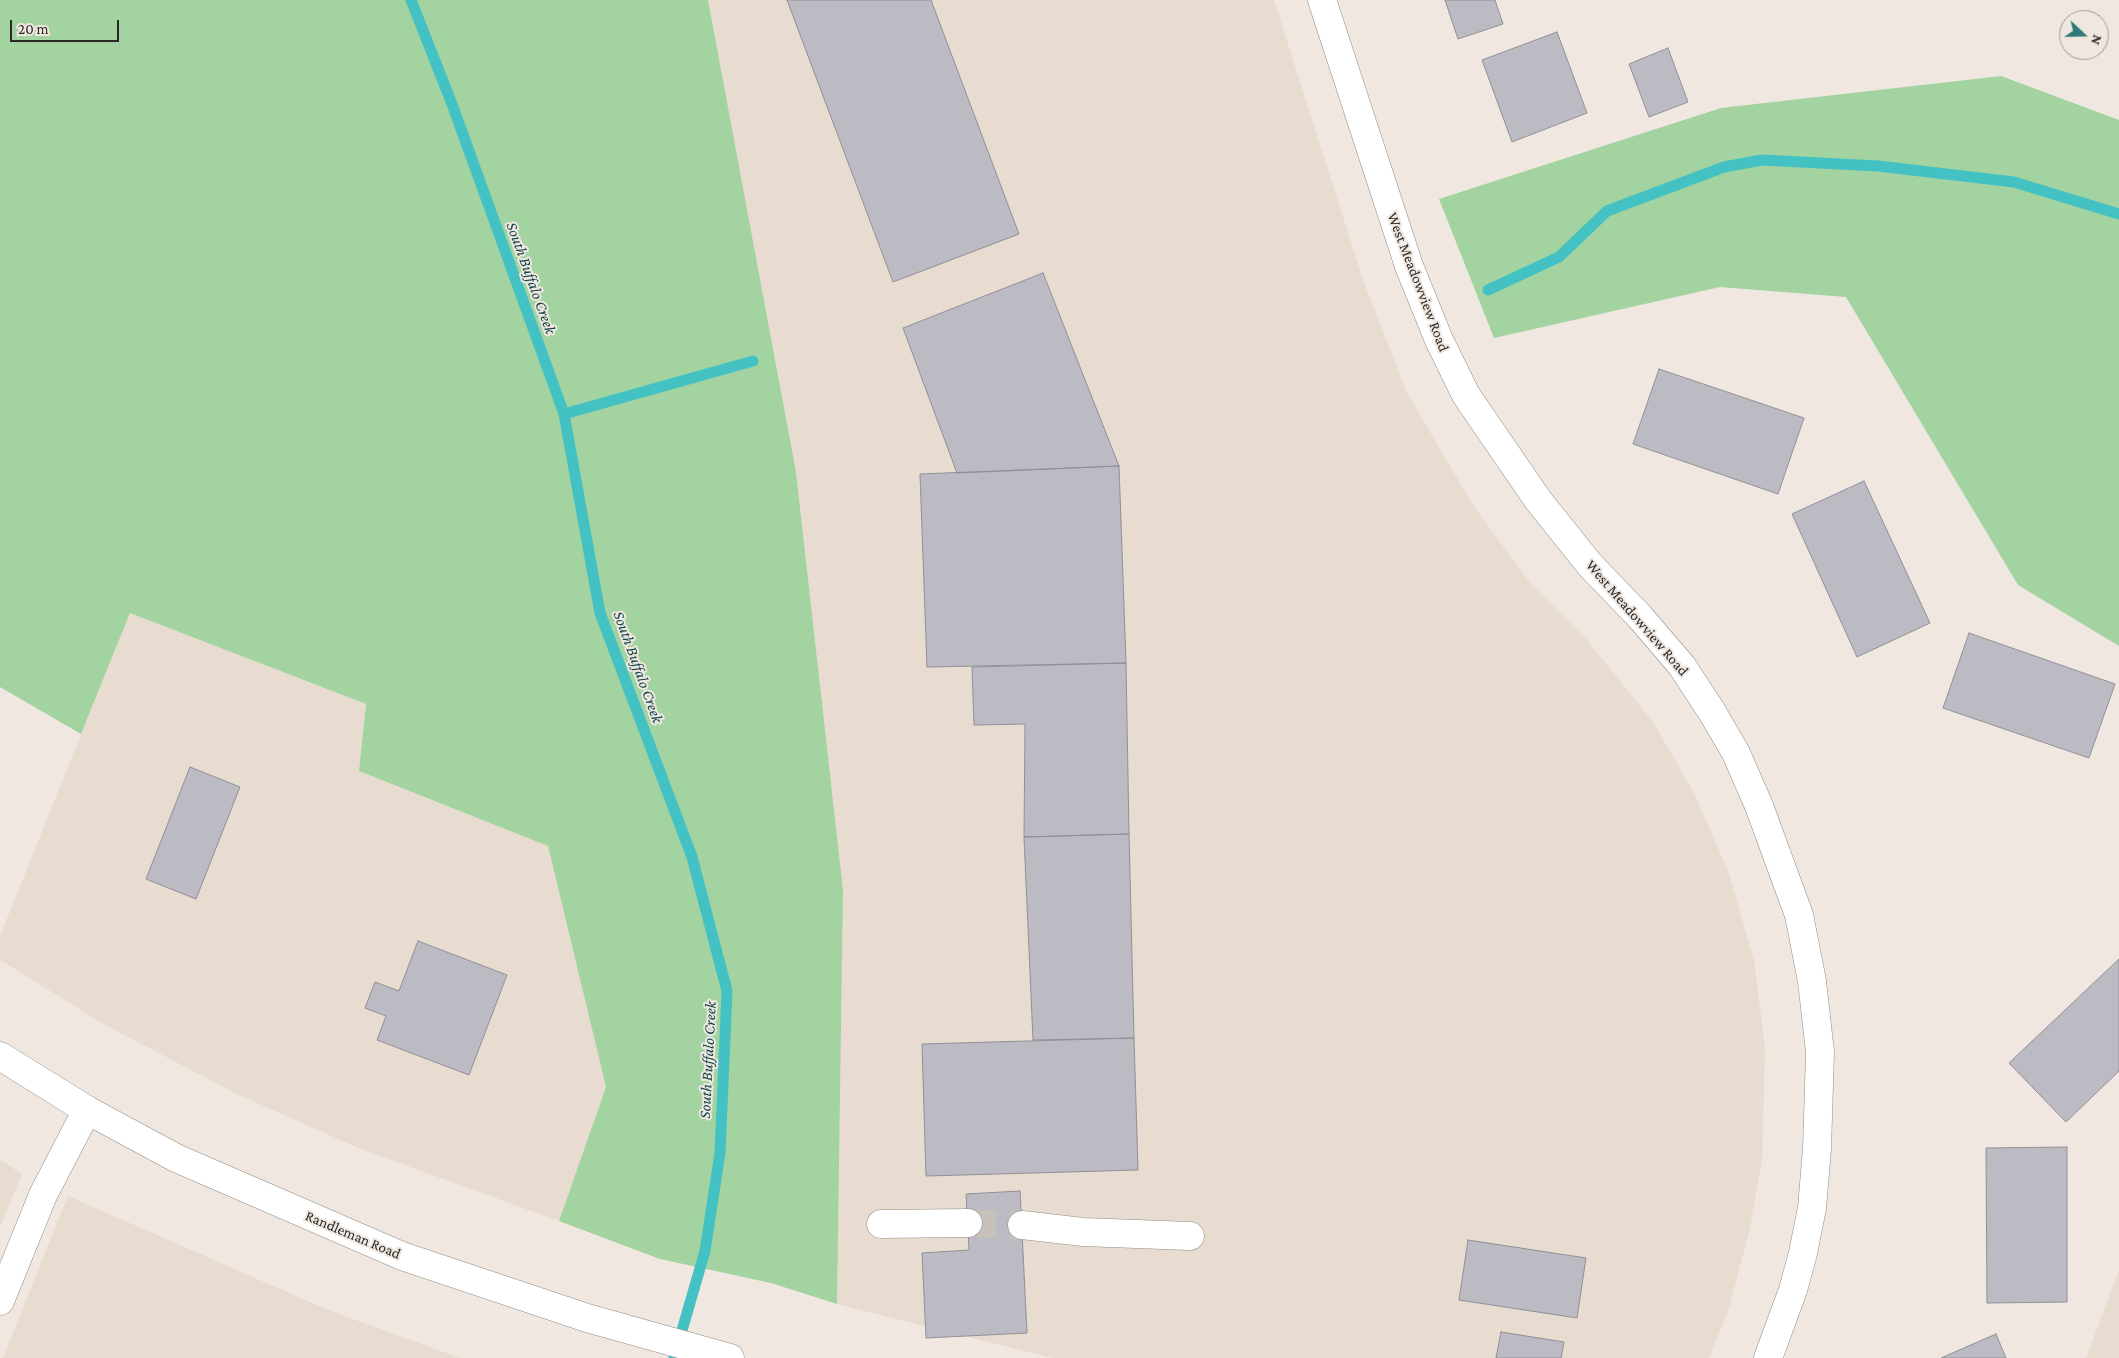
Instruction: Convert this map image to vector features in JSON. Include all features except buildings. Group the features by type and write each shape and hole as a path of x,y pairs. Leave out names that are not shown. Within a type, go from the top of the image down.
{"street":[{"name":"West Meadowview Road","path":"1322,0 1409,266 1439,340 1466,395 1538,500 1590,565 1640,617 1682,666 1712,712 1736,753 1759,806 1799,916 1812,981 1820,1052 1817,1149 1812,1208 1803,1253 1793,1290 1768,1358"},
{"name":"Randleman Road","path":"0,1056 88,1110 176,1158 402,1256 621,1327 730,1358"},
{"path":"0,1301 43,1195 88,1110"},
{"path":"881,1224 968,1223"},
{"path":"1022,1225 1083,1232 1190,1236"}],"shaded area":[{"path":"708,0 1274,0 1364,283 1407,393 1473,505 1530,583 1587,640 1653,722 1694,793 1729,873 1754,961 1765,1049 1762,1160 1749,1232 1729,1308 1709,1358 1053,1358 837,1304 843,890 796,472"},
{"path":"130,613 366,704 359,771 548,846 606,1087 559,1221 361,1149 237,1094 107,1026 0,960 0,936"},
{"path":"0,1160 22,1174 0,1227"},
{"path":"68,1196 328,1310 460,1358 3,1358"},
{"path":"2119,1270 2119,1358 2086,1358"}],"green space":[{"path":"0,0 708,0 796,472 843,890 837,1304 771,1283 660,1259 559,1221 606,1087 548,846 359,771 366,704 130,613 81,734 0,687"},
{"path":"2001,76 2119,120 2119,646 2018,585 1846,297 1720,287 1494,338 1439,199 1721,108"}],"waterway":[{"name":"South Buffalo Creek","path":"411,0 452,104 564,414 600,613 692,857 727,991 720,1153 705,1251 674,1358"},
{"path":"1488,290 1559,257 1607,211 1724,167 1762,160 1878,166 2014,182 2119,214"},
{"path":"564,414 753,361"}],"tunnel":[{"path":"968,1223 1022,1225"}]}
